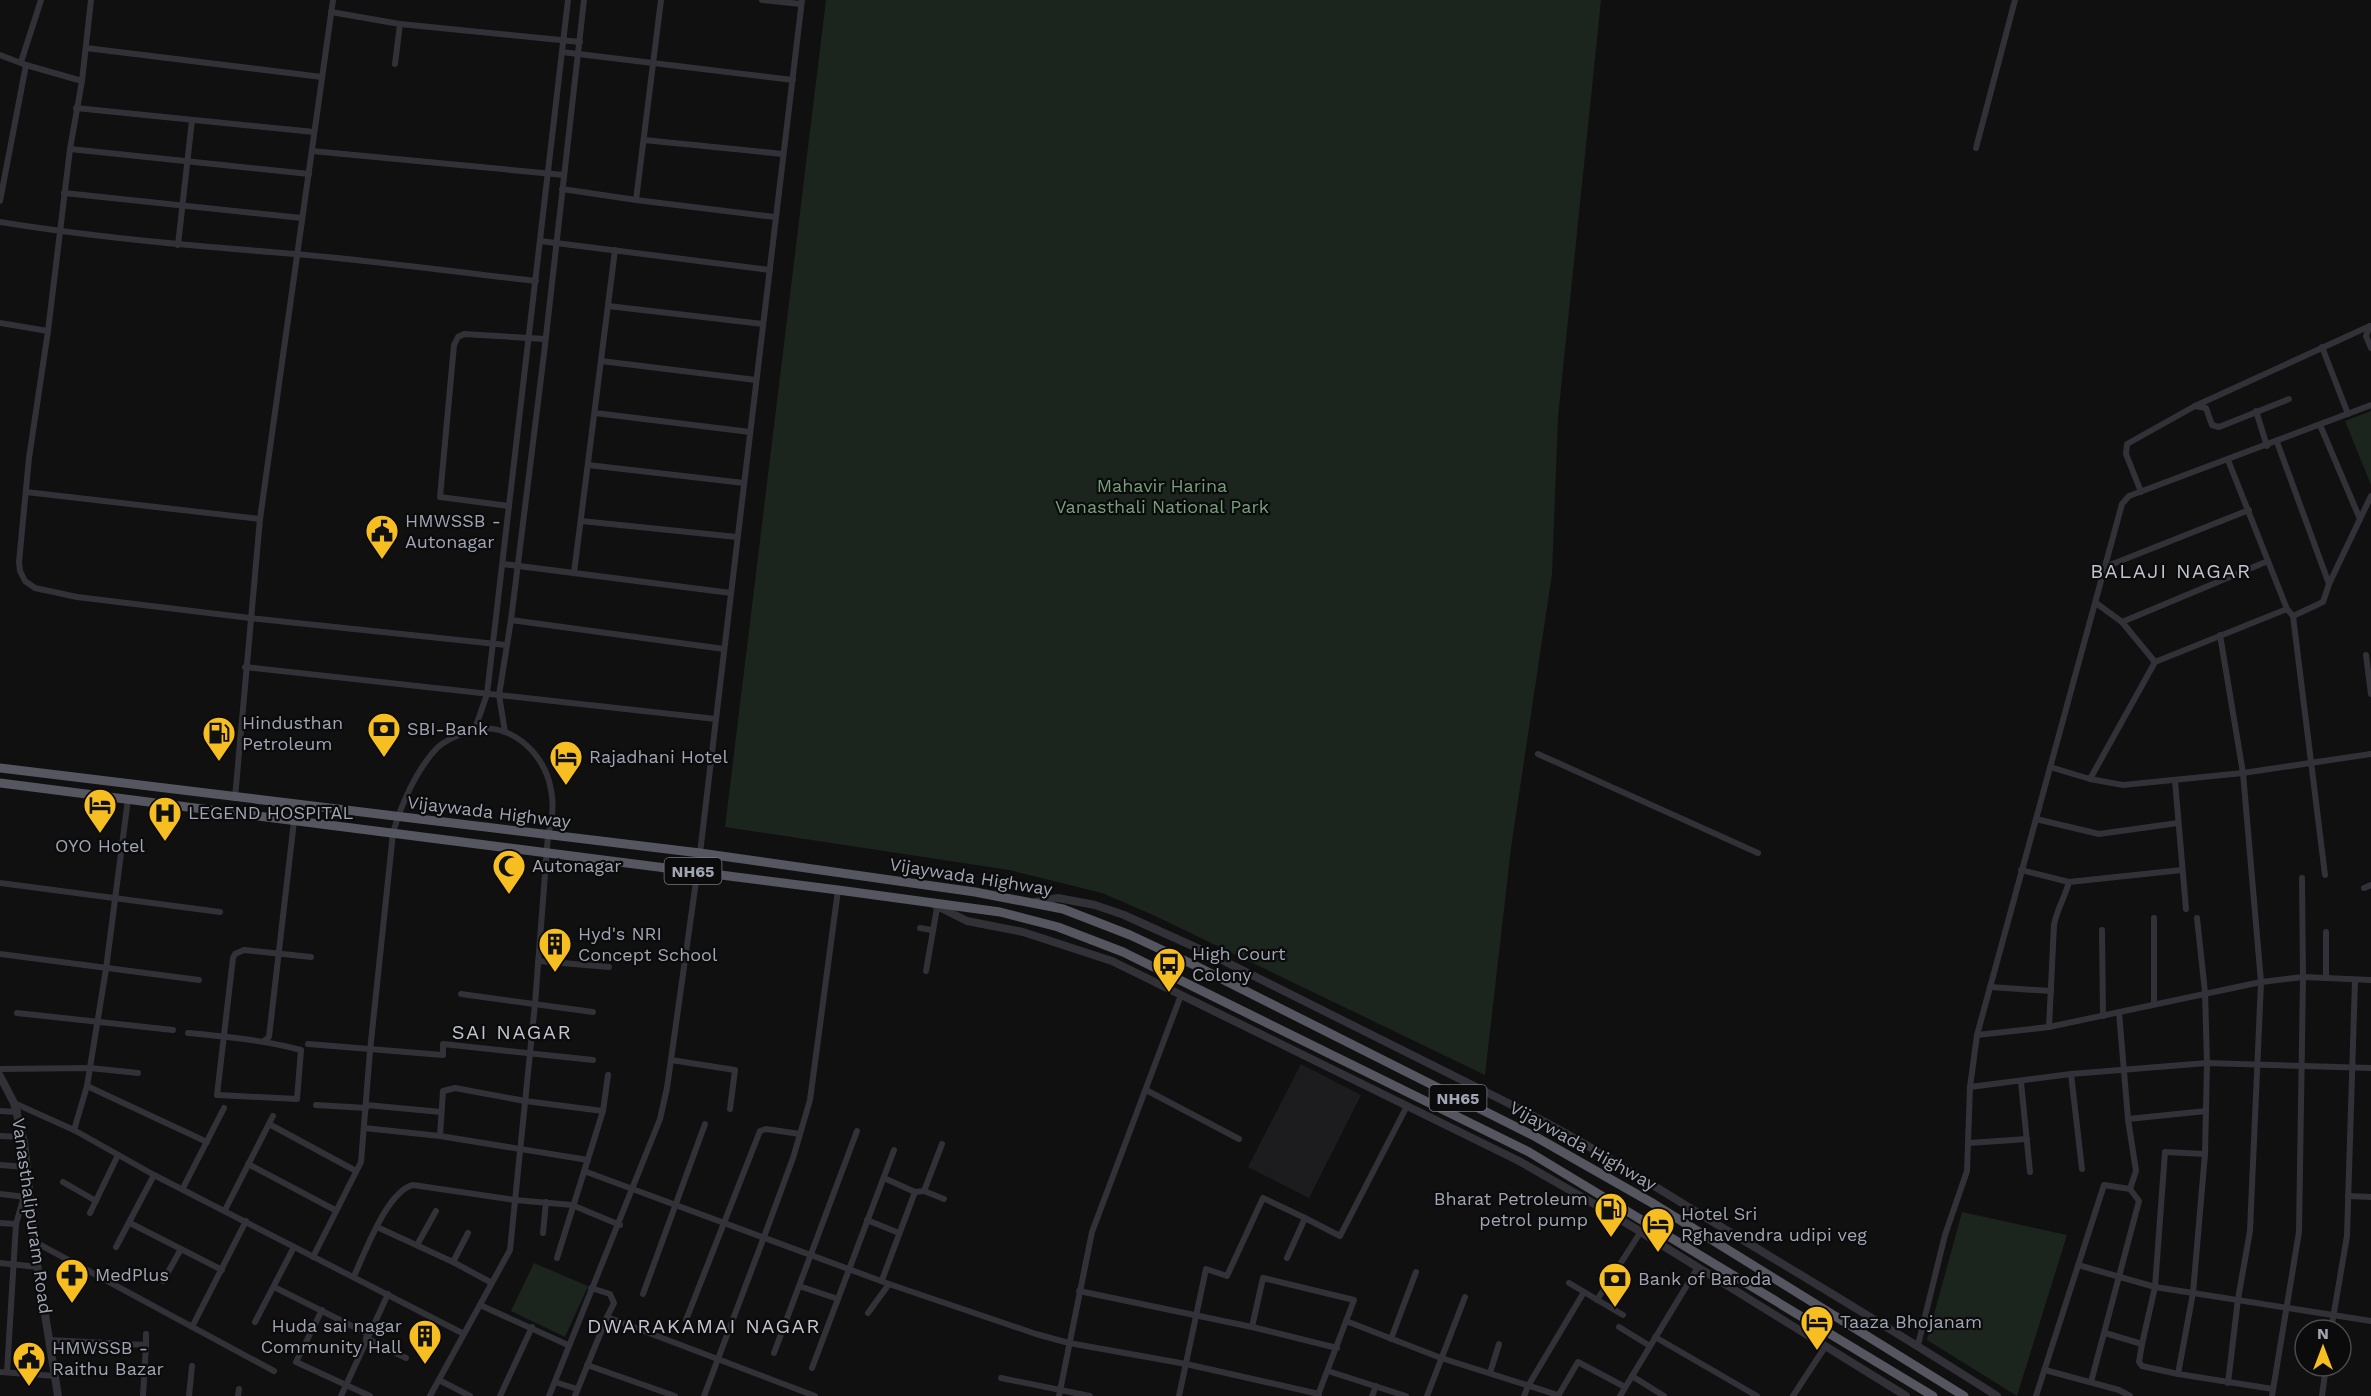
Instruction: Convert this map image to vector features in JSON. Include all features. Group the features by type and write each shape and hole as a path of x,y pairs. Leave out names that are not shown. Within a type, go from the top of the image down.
{"highway":[{"name":"Vijaywada Highway","path":"0,768 700,853 1033,902 1063,909 1130,936 1295,1015 1536,1137 1654,1204 1964,1396"},
{"name":"Vijaywada Highway","path":"0,783 838,890 935,906 1016,916 1058,927 1123,951 1530,1152 1932,1396"}],"street":[{"path":"0,201 23,64 41,0"},
{"path":"91,0 82,81 64,193 48,331 28,458 19,562 20,572 25,581 35,588 77,597 506,645"},
{"path":"235,798 260,519 333,0"},
{"path":"475,729 487,694 568,0"},
{"path":"506,732 499,695 518,565 584,0"},
{"path":"636,200 661,0"},
{"path":"549,1396 591,1288 620,1225 660,1119 671,1060 700,853 802,2 762,0"},
{"path":"1976,148 2015,0"},
{"path":"331,12 400,24 580,42"},
{"path":"395,64 400,24"},
{"path":"86,48 322,77"},
{"path":"562,52 793,80"},
{"path":"0,55 82,81"},
{"path":"76,108 314,132"},
{"path":"178,245 192,120"},
{"path":"644,140 783,154"},
{"path":"70,149 309,174"},
{"path":"312,151 564,175"},
{"path":"562,189 776,217"},
{"path":"64,193 303,218"},
{"path":"0,222 60,232 178,245 297,254 536,281"},
{"path":"540,241 770,270"},
{"path":"574,573 615,250"},
{"path":"608,306 763,324"},
{"path":"0,323 48,331"},
{"path":"2141,492 2126,454 2127,444 2195,406 2370,326"},
{"path":"2370,326 2366,336 2371,348"},
{"path":"510,506 440,497 454,345 458,337 464,334 545,339"},
{"path":"2322,347 2348,414"},
{"path":"601,361 756,380"},
{"path":"2195,406 2206,408 2212,425 2218,427 2289,399"},
{"path":"1918,1346 1945,1235 1967,1171 1970,1087 1977,1035 2097,603 2122,504 2130,496 2371,405"},
{"path":"2256,411 2267,446"},
{"path":"594,413 750,432"},
{"path":"2320,425 2360,519"},
{"path":"2277,442 2329,584"},
{"path":"2229,460 2287,609 2293,616 2325,875"},
{"path":"588,465 744,483"},
{"path":"26,492 260,519"},
{"path":"2293,616 2323,602 2329,584 2371,496"},
{"path":"2105,567 2249,510"},
{"path":"580,521 737,537"},
{"path":"2122,622 2268,561"},
{"path":"502,564 731,593"},
{"path":"2097,603 2122,622 2155,662"},
{"path":"2090,779 2155,662 2287,609"},
{"path":"511,621 724,649"},
{"path":"2220,635 2243,773 2261,982 2250,1231 2238,1299 2228,1383"},
{"path":"2366,655 2371,694"},
{"path":"246,667 716,719"},
{"path":"313,1257 361,1162 370,1050 393,833 397,818 421,769 438,747 457,735 475,729 506,732 520,739 532,749 544,767 551,789 552,820 548,835 535,1004 510,1250 430,1396"},
{"path":"1538,754 1758,854"},
{"path":"2050,767 2090,779 2123,785 2243,773 2371,754"},
{"path":"2175,781 2186,909"},
{"path":"74,1130 90,1068 106,969 128,799"},
{"path":"2036,819 2099,834 2178,823"},
{"path":"264,1041 268,1037 294,821"},
{"path":"2021,870 2069,882 2182,870"},
{"path":"2205,1154 2165,1152 2155,1287 2142,1344 2140,1364 2273,1393 2285,1306 2299,1232 2303,977 2302,878"},
{"path":"2049,1027 2056,912 2065,896 2069,882"},
{"path":"0,883 220,912"},
{"path":"704,1396 764,1237 810,1100 838,890"},
{"path":"1033,902 1058,898 1095,905 1124,915 1206,952 1528,1113 1567,1133 1997,1396"},
{"path":"926,971 935,906 967,921 1023,932 1112,961 1557,1181 1906,1396"},
{"path":"2154,918 2154,1004"},
{"path":"2178,1374 2193,1293 2205,1154 2207,1064 2205,992 2197,918"},
{"path":"920,928 932,930"},
{"path":"2102,930 2103,1016"},
{"path":"2326,932 2326,978"},
{"path":"188,1033 224,1036 264,1041 301,1050 297,1099 218,1095 224,1036 235,954 244,950 311,957"},
{"path":"0,954 199,980"},
{"path":"538,962 609,967"},
{"path":"1977,1035 2049,1027 2205,992 2261,982 2303,977 2371,980"},
{"path":"2333,1318 2347,1236 2355,980"},
{"path":"1990,987 2051,991"},
{"path":"461,994 593,1012"},
{"path":"1060,1393 1092,1232 1181,995"},
{"path":"2119,1012 2128,1119 2136,1171 2130,1189"},
{"path":"17,1013 173,1030"},
{"path":"308,1044 443,1055 443,1044 593,1060"},
{"path":"671,1060 735,1070 730,1109"},
{"path":"1970,1087 2071,1074 2207,1064 2371,1068"},
{"path":"0,1069 90,1068 138,1073"},
{"path":"2071,1074 2082,1169"},
{"path":"556,1258 603,1111 608,1075"},
{"name":"Vanasthalipuram Road","path":"0,1076 18,1112 23,1137 27,1167 27,1197 58,1396"},
{"path":"2021,1082 2030,1172"},
{"path":"87,1086 207,1142"},
{"path":"440,1136 444,1091 455,1088 525,1101 603,1111"},
{"path":"1146,1090 1239,1139"},
{"path":"14,1103 74,1130 154,1175 464,1334"},
{"path":"315,1105 366,1106 441,1112"},
{"path":"1179,1396 1206,1269 1227,1276 1263,1198 1340,1236 1407,1106"},
{"path":"183,1188 224,1108"},
{"path":"0,1111 18,1112"},
{"path":"2128,1119 2206,1111"},
{"path":"225,1210 273,1116"},
{"path":"268,1124 356,1171"},
{"path":"643,1294 705,1124"},
{"path":"364,1128 440,1136 588,1160"},
{"path":"686,1320 760,1131 766,1129 800,1134"},
{"path":"774,1353 857,1131"},
{"path":"0,1136 23,1137"},
{"path":"1968,1143 2027,1139"},
{"path":"924,1191 942,1144"},
{"path":"812,1368 894,1150"},
{"path":"90,1213 118,1155"},
{"path":"248,1164 335,1210"},
{"path":"0,1165 27,1167"},
{"path":"584,1171 849,1267 889,1284 1069,1343 1186,1364 1318,1395 1354,1300 1263,1278 1252,1327"},
{"path":"116,1247 154,1175"},
{"path":"884,1178 915,1192 924,1191 945,1199"},
{"path":"63,1182 96,1200"},
{"path":"354,1276 376,1227 399,1192 413,1185 515,1200 572,1205 620,1225"},
{"path":"2036,1396 2104,1185 2130,1189 2139,1201 2091,1382"},
{"path":"882,1280 915,1192"},
{"path":"0,1194 27,1197 16,1224 4,1372 55,1376"},
{"path":"2348,1196 2371,1197"},
{"path":"543,1233 546,1202"},
{"path":"417,1245 436,1211"},
{"path":"1287,1258 1305,1218"},
{"path":"867,1220 899,1233"},
{"path":"192,1327 246,1221"},
{"path":"0,1223 16,1224"},
{"path":"130,1223 222,1270"},
{"path":"376,1227 453,1262 492,1283"},
{"path":"453,1262 468,1233"},
{"path":"1597,1300 1640,1233"},
{"path":"35,1242 274,1371"},
{"path":"255,1322 294,1247"},
{"path":"163,1281 181,1249"},
{"path":"0,1263 38,1267"},
{"path":"2078,1265 2155,1287 2371,1321"},
{"path":"1620,1396 1698,1267"},
{"path":"1391,1339 1416,1272"},
{"path":"1569,1283 1623,1315"},
{"path":"868,1313 889,1284"},
{"path":"799,1286 838,1299"},
{"path":"274,1287 322,1310 405,1358"},
{"path":"555,1382 576,1393 614,1303 610,1294 591,1288"},
{"path":"1079,1291 1252,1327 1337,1348"},
{"path":"1524,1396 1584,1292"},
{"path":"341,1396 388,1294"},
{"path":"1427,1396 1465,1297"},
{"path":"480,1305 568,1345"},
{"path":"322,1310 296,1362 370,1396"},
{"path":"607,1317 815,1396"},
{"path":"1346,1322 1441,1358 1558,1396 1578,1362 1625,1387"},
{"path":"500,1396 532,1327"},
{"path":"1619,1327 1650,1346"},
{"path":"2105,1333 2142,1344"},
{"path":"143,1396 146,1335"},
{"path":"1655,1337 1757,1396"},
{"path":"49,1340 146,1345"},
{"path":"1490,1373 1499,1344"},
{"path":"1793,1396 1825,1347"},
{"path":"587,1365 675,1396"},
{"path":"189,1396 192,1366"},
{"path":"2045,1370 2119,1390 2130,1396"},
{"path":"1328,1371 1406,1396"},
{"path":"1632,1376 1664,1396"},
{"path":"1001,1378 1060,1393 1090,1396"},
{"path":"2322,1396 2324,1378"},
{"path":"439,1380 470,1396"},
{"path":"1372,1396 1376,1386"}],"shaded area":[{"path":"1301,1064 1361,1095 1309,1198 1248,1167"}],"green space":[{"name":"Mahavir Harina Vanasthali National Park","path":"826,0 1601,0 1558,417 1552,574 1511,848 1485,1075 1153,915 1102,893 1009,870 725,827"},
{"path":"2371,411 2371,485 2345,421"},
{"path":"1962,1212 2067,1235 2017,1396 1927,1340"},
{"path":"534,1263 588,1286 565,1337 511,1311"}],"place":[{"name":"HMWSSB - Autonagar","path":"382,560"},
{"name":"SBI-Bank","path":"384,758"},
{"name":"Hindusthan Petroleum","path":"219,762"},
{"name":"Rajadhani Hotel","path":"566,786"},
{"name":"OYO Hotel","path":"100,834"},
{"name":"LEGEND HOSPITAL","path":"165,842"},
{"name":"Autonagar","path":"509,895"},
{"name":"Hyd's NRI Concept School","path":"555,973"},
{"name":"High Court Colony","path":"1169,993"},
{"name":"Bharat Petroleum petrol pump","path":"1611,1238"},
{"name":"Hotel Sri Rghavendra udipi veg","path":"1658,1253"},
{"name":"MedPlus","path":"72,1304"},
{"name":"Bank of Baroda","path":"1615,1308"},
{"name":"Taaza Bhojanam","path":"1817,1351"},
{"name":"Huda sai nagar Community Hall","path":"425,1365"},
{"name":"HMWSSB - Raithu Bazar","path":"29,1387"}],"district":[{"name":"BALAJI NAGAR","path":"2171,571"},
{"name":"SAI NAGAR","path":"512,1032"},
{"name":"DWARAKAMAI NAGAR","path":"704,1326"}]}
